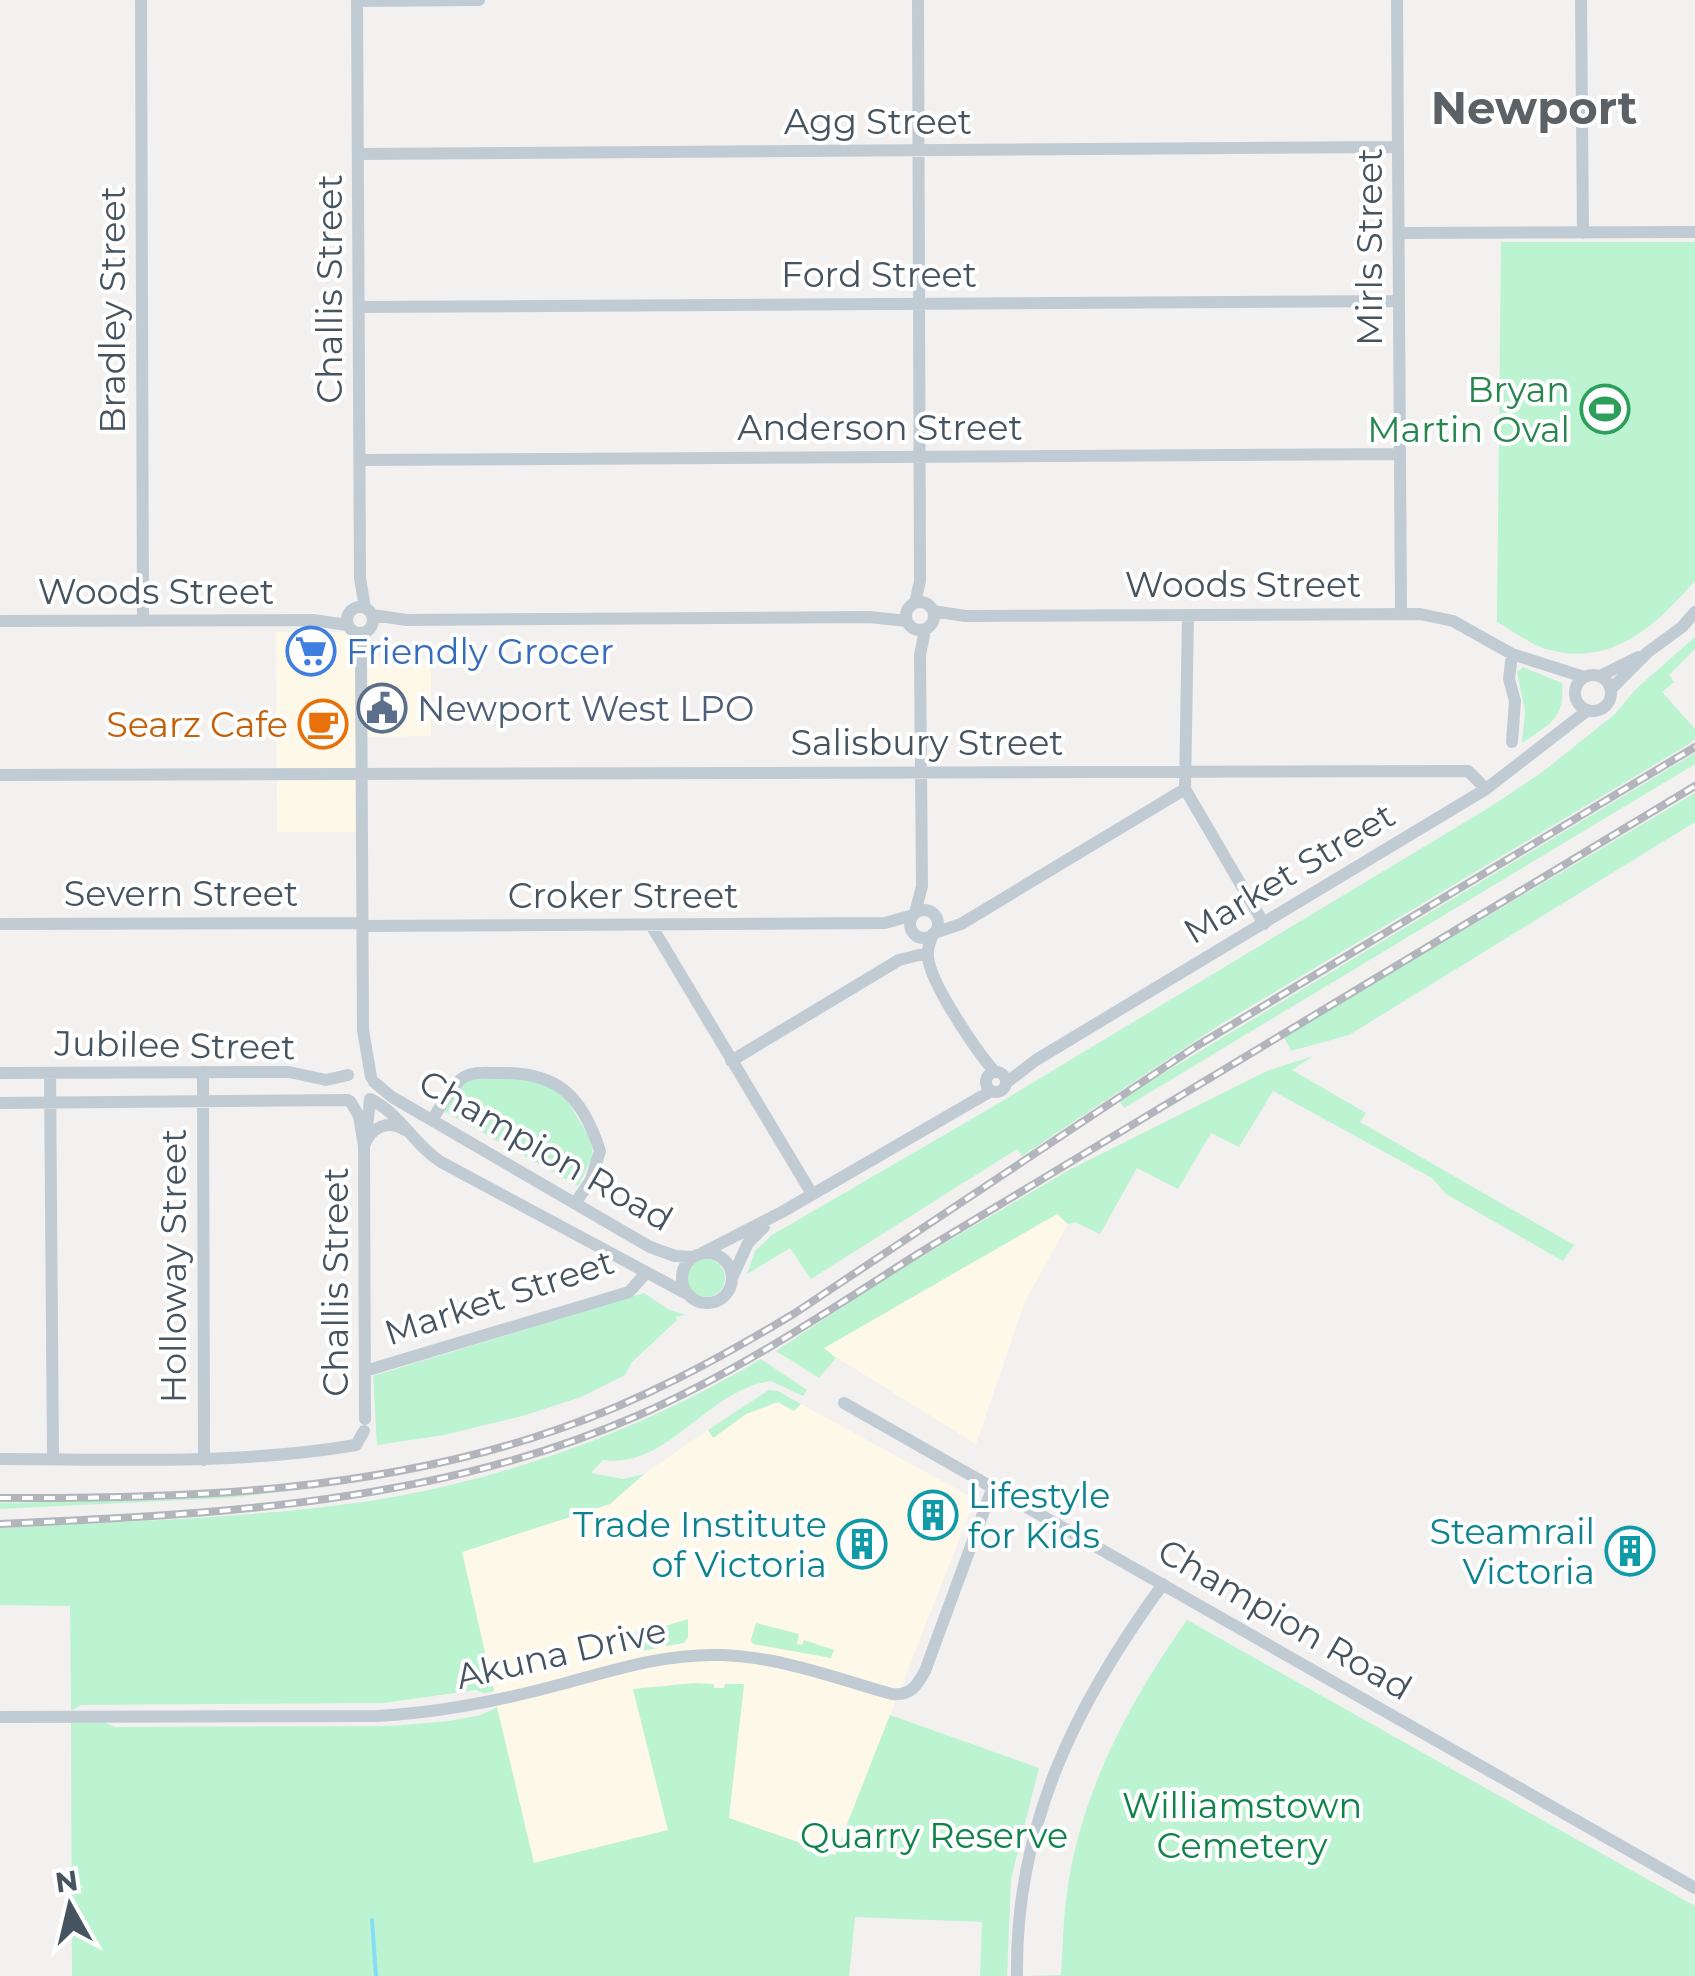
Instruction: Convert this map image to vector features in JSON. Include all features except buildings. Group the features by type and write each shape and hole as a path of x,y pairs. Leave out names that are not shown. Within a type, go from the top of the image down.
{"street":[{"name":"Bradley Street","path":"141,0 144,620"},
{"path":"357,0 479,0"},
{"name":"Challis Street","path":"357,0 363,1030 373,1080"},
{"path":"918,0 922,886 912,932 923,953"},
{"name":"Mirls Street","path":"1397,0 1401,613"},
{"path":"1581,0 1583,233"},
{"name":"Agg Street","path":"358,154 1398,148"},
{"path":"1399,233 1695,232"},
{"name":"Ford Street","path":"359,307 1399,301"},
{"name":"Anderson Street","path":"360,460 1400,454"},
{"path":"1648,652 1600,676 1584,677 1575,695 1588,710 1606,706 1611,690 1695,612"},
{"name":"Woods Street","path":"0,622 1401,613 1453,621 1512,654 1584,677"},
{"path":"1188,614 1185,789 1264,924"},
{"path":"1512,654 1512,742"},
{"name":"Woods Street","path":"1553,667 1575,695"},
{"path":"1600,676 1611,690"},
{"name":"Market Street","path":"1566,726 1575,695"},
{"name":"Market Street","path":"698,1255 782,1212 966,1102 994,1080 1036,1060 1486,789 1588,710"},
{"name":"Salisbury Street","path":"0,774 1468,771 1486,789"},
{"path":"912,932 924,938 968,919 1185,789"},
{"path":"922,886 938,925 923,953 922,964 935,979 994,1080"},
{"path":"914,914 924,910 949,920 968,919"},
{"name":"Croker Street","path":"362,925 884,923 914,914"},
{"name":"Croker Street","path":"884,923 912,932"},
{"name":"Severn Street","path":"0,924 362,925"},
{"path":"651,925 812,1194"},
{"path":"731,1061 891,965 923,953"},
{"name":"Challis Street","path":"348,1074 356,1062 363,1030"},
{"path":"361,1071 373,1080 370,1099 360,1104 349,1101 342,1089 348,1074 361,1071"},
{"path":"50,1072 53,1459"},
{"name":"Holloway Street","path":"203,1072 204,1460"},
{"name":"Jubilee Street","path":"0,1073 289,1072 326,1080 348,1074"},
{"path":"432,1120 457,1082 470,1074 532,1073 558,1084 574,1098 600,1151 591,1180 576,1202"},
{"name":"Champion Road","path":"373,1080 432,1120 658,1250 679,1257 698,1255"},
{"name":"Challis Street","path":"204,1460 356,1446 365,1425 364,1146 370,1099"},
{"name":"Champion Road","path":"370,1099 394,1112 421,1149 441,1162 688,1294"},
{"name":"Challis Street","path":"349,1101 358,1114 364,1146"},
{"name":"Jubilee Street","path":"0,1103 349,1101"},
{"path":"364,1146 370,1134 384,1125 396,1124 407,1131"},
{"name":"Market Street","path":"732,1277 748,1243 782,1212"},
{"path":"714,1254 724,1260 732,1277 728,1293 716,1302 702,1303 688,1294 682,1278 686,1264 698,1255 714,1254"},
{"name":"Market Street","path":"365,1371 629,1292 646,1273"},
{"name":"Champion Road","path":"844,1403 1695,1888"},
{"path":"0,1459 204,1460"},
{"name":"Akuna Drive","path":"0,1716 428,1713 535,1691 662,1658 693,1655 776,1660 892,1694 904,1694 911,1691 925,1671 992,1488"},
{"path":"1017,1976 1025,1873 1065,1742 1103,1671 1163,1584"}],"shaded area":[{"path":"276,632 344,632 355,639 356,658 431,658 431,736 356,737 356,832 277,832"},
{"path":"1057,1214 1068,1224 1025,1301 976,1444 823,1349"},
{"path":"778,1402 794,1411 801,1404 975,1499 835,1855 728,1818 744,1685 713,1688 713,1684 694,1683 633,1689 668,1830 533,1863 461,1552 610,1504 644,1474 708,1430 714,1438 746,1414"}],"green space":[{"name":"Bryan Martin Oval","path":"1501,242 1695,242 1695,581 1648,627 1612,648 1591,653 1546,649 1497,622"},
{"path":"1695,637 1695,649 1669,675 1674,682 1662,692 1695,729 1695,739 1689,744 1221,1024 1022,1156 1017,1149 811,1279 790,1248 747,1274 755,1251 772,1235 989,1109 1541,773 1615,714 1636,689"},
{"path":"1523,667 1562,683 1562,695 1554,719 1522,743 1525,711 1517,672"},
{"path":"1695,753 1695,764 1124,1108 1119,1100"},
{"path":"1695,793 1695,822 1349,1035 1291,1051 1284,1037"},
{"path":"1313,1056 1292,1070 1366,1113 1360,1122 1574,1245 1563,1261 1446,1194 1432,1178 1273,1091 1239,1147 1211,1133 1178,1189 1137,1168 1100,1234 1075,1222 1068,1224 1057,1214 824,1348 836,1358 819,1378 776,1351 892,1274 1071,1169 1267,1071"},
{"path":"527,1076 564,1095 591,1140 593,1156 578,1186 444,1111 465,1080"},
{"path":"706,1259 720,1264 725,1278 720,1292 706,1297 692,1292 687,1278 692,1264"},
{"path":"644,1293 668,1309 686,1315 675,1317 677,1320 632,1362 625,1375 581,1397 522,1416 444,1435 377,1445 373,1376"},
{"path":"761,1359 807,1390 803,1396 771,1381 748,1387 648,1453 627,1460 603,1460 591,1473 623,1479 644,1474 610,1504 462,1552 494,1691 383,1703 81,1705 71,1711 70,1606 0,1605 0,1528 273,1512 415,1493 569,1450 668,1409"},
{"path":"769,1390 801,1404 794,1411 778,1402 746,1414 713,1438 708,1430"},
{"path":"334,1486 227,1498 0,1509 0,1503 181,1499"},
{"path":"688,1619 684,1643 666,1646 665,1626"},
{"name":"Williamstown Cemetery","path":"1187,1620 1695,1906 1695,1976 1025,1976 1061,1975 1069,1881 1089,1801 1132,1707"},
{"path":"756,1623 799,1634 797,1644 802,1645 804,1640 834,1650 831,1658 753,1644"},
{"path":"652,1626 659,1648 640,1651 635,1633"},
{"name":"Quarry Reserve","path":"714,1684 714,1688 744,1684 729,1818 835,1855 890,1715 1039,1768 1011,1879 1007,1976 980,1976 982,1922 855,1917 849,1976 72,1976 71,1722 103,1722 115,1727 391,1726 449,1721 481,1715 497,1707 534,1863 668,1830 633,1689"}],"waterway":[{"path":"372,1920 376,1976"}],"railway":[{"path":"0,1498 141,1497 351,1479 489,1451 619,1406 708,1363 795,1313 1195,1047 1695,747"},
{"path":"0,1524 244,1509 405,1486 562,1445 639,1415 783,1339 1695,786"}],"place":[{"name":"Bryan Martin Oval","path":"1605,409"},
{"name":"Friendly Grocer","path":"311,651"},
{"name":"Newport West LPO","path":"382,708"},
{"name":"Searz Cafe","path":"323,724"},
{"name":"Lifestyle for Kids","path":"933,1515"},
{"name":"Trade Institute of Victoria","path":"862,1544"},
{"name":"Steamrail Victoria","path":"1630,1551"}],"district":[{"name":"Newport","path":"1534,107"}]}
